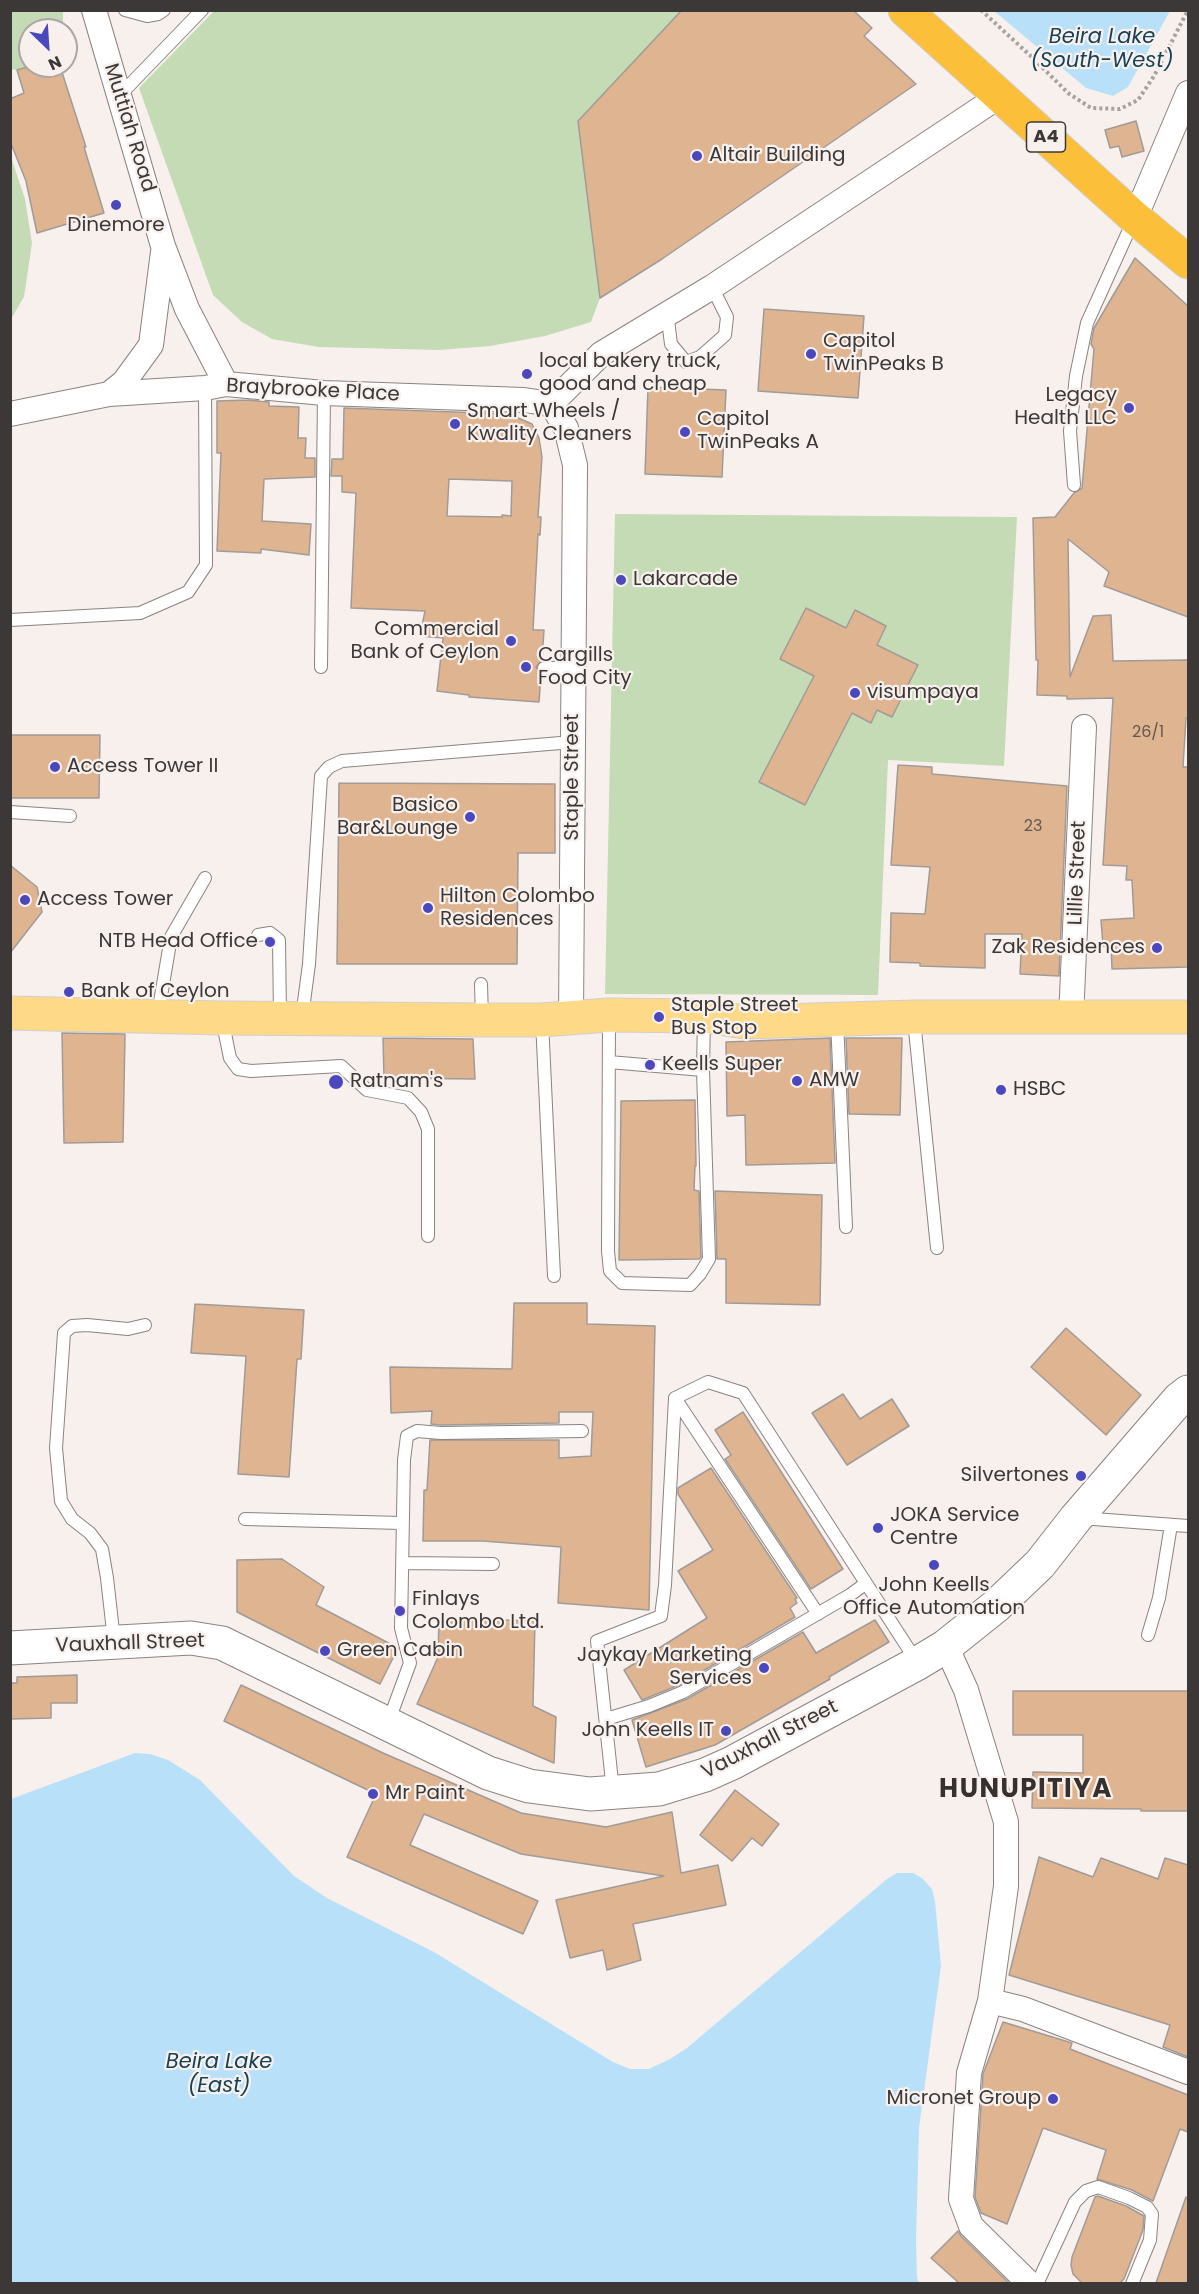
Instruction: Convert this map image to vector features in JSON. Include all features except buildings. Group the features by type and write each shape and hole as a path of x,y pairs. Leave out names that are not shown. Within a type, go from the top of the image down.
{"highway":[{"name":"A4","path":"905,10 1135,218 1188,262"}],"main road":[{"path":"10,1013 221,1018 482,1020 609,1015 704,1016 745,1022 914,1017 1188,1017"}],"street":[{"name":"Muttiah Road","path":"94,10 164,246 216,386"},
{"path":"1135,218 1188,93"},
{"path":"551,404 601,354 711,287 1001,95"},
{"name":"Muttiah Road","path":"109,394 124,382 151,345 164,246"},
{"name":"Braybrooke Place","path":"10,414 109,394 216,386 324,393 524,400 551,404"},
{"name":"Staple Street","path":"551,404 566,428 575,465 573,742 556,1018"},
{"name":"Lillie Street","path":"1071,1018 1084,727"},
{"name":"Vauxhall Street","path":"10,1648 191,1638 222,1643 488,1773 529,1786 590,1794 658,1789 705,1775 742,1758 946,1646 996,1606 1040,1564 1076,1518 1188,1392"},
{"path":"946,1646 966,1690 1006,1822 1005,1887 990,2001 969,2073 961,2199 971,2226 1030,2283"},
{"path":"990,2001 1023,2009 1188,2072"}],"lane":[{"path":"125,10 147,16 164,10"},
{"path":"119,96 202,10"},
{"path":"1074,485 1070,430 1076,376 1087,323 1135,218"},
{"path":"667,312 671,344 686,362 700,357 725,335 727,317 711,287"},
{"path":"10,620 140,613 188,592 206,565 216,386"},
{"path":"321,667 324,393"},
{"path":"544,668 574,668"},
{"path":"291,1018 309,964 321,776 330,767 342,761 573,742"},
{"path":"10,812 70,816"},
{"path":"158,1015 171,937 205,878"},
{"path":"258,935 270,933 279,940 291,1018"},
{"path":"481,984 482,1020"},
{"path":"609,1015 608,1251 610,1271 622,1282 690,1285 710,1259 703,1070 704,1016"},
{"path":"914,1017 937,1248"},
{"path":"221,1018 230,1058 238,1069 251,1071 341,1066 368,1090 408,1098 421,1112 428,1128 428,1236"},
{"path":"554,1276 556,1018"},
{"path":"837,1019 846,1227"},
{"path":"609,1062 703,1070"},
{"path":"114,1641 102,1549 90,1533 72,1519 61,1501 57,1477 56,1437 64,1333 72,1326 87,1324 128,1329 145,1325"},
{"path":"675,1398 708,1382 743,1393 918,1663"},
{"path":"675,1398 818,1614"},
{"path":"613,1791 597,1641 661,1616 665,1585 675,1398"},
{"path":"388,1723 410,1663 401,1628 402,1523 407,1436 417,1431 441,1433 582,1431"},
{"path":"1076,1518 1188,1526"},
{"path":"245,1520 402,1523"},
{"path":"1148,1635 1160,1598 1171,1525"},
{"path":"403,1563 493,1564"},
{"path":"606,1719 650,1706 683,1692 818,1614 865,1584"},
{"path":"1036,2283 1075,2202 1086,2191 1098,2187 1138,2202 1147,2207 1152,2214 1150,2240 1132,2283"}],"path":[{"path":"981,10 1068,93 1090,108 1120,110 1138,100 1154,76 1188,10"}],"green space":[{"path":"11,11 63,11 63,18 18,18 18,70 11,69"},
{"path":"214,11 682,11 578,121 600,298 591,322 545,336 490,346 439,350 319,347 272,339 242,322 213,295 139,88"},
{"path":"10,154 25,199 32,243 24,297 11,319"},
{"path":"615,514 1017,517 1004,766 888,760 878,995 605,994"}],"water":[{"name":"Beira Lake (South-West)","path":"994,11 1170,11 1128,87 1113,96 1086,88"},
{"name":"Beira Lake (East)","path":"135,1753 150,1754 168,1760 200,1780 294,1876 327,1898 434,1952 613,2062 630,2069 649,2069 687,2048 887,1879 897,1873 913,1873 922,1878 932,1889 935,1901 941,1966 919,2128 916,2241 919,2283 11,2283 11,1799"}],"place":[{"name":"Altair Building","path":"697,156"},
{"name":"Dinemore","path":"116,205"},
{"name":"Capitol TwinPeaks B","path":"811,354"},
{"name":"local bakery truck, good and cheap","path":"527,374"},
{"name":"Legacy Health LLC","path":"1129,408"},
{"name":"Smart Wheels / Kwality Cleaners","path":"455,424"},
{"name":"Capitol TwinPeaks A","path":"685,432"},
{"name":"Lakarcade","path":"621,580"},
{"name":"Commercial Bank of Ceylon","path":"511,641"},
{"name":"Cargills Food City","path":"526,667"},
{"name":"visumpaya","path":"855,693"},
{"name":"Access Tower II","path":"55,767"},
{"name":"Basico Bar&Lounge","path":"470,817"},
{"name":"Access Tower","path":"25,900"},
{"name":"Hilton Colombo Residences","path":"428,908"},
{"name":"NTB Head Office","path":"270,942"},
{"name":"Zak Residences","path":"1157,948"},
{"name":"Bank of Ceylon","path":"69,992"},
{"name":"Staple Street Bus Stop","path":"659,1017"},
{"name":"Keells Super","path":"650,1065"},
{"name":"AMW","path":"797,1081"},
{"name":"Ratnam's","path":"336,1082"},
{"name":"HSBC","path":"1001,1090"},
{"name":"Silvertones","path":"1081,1476"},
{"name":"JOKA Service Centre","path":"878,1528"},
{"name":"John Keells Office Automation","path":"934,1565"},
{"name":"Finlays Colombo Ltd.","path":"400,1611"},
{"name":"Green Cabin","path":"325,1651"},
{"name":"Jaykay Marketing Services","path":"764,1668"},
{"name":"John Keells IT","path":"726,1731"},
{"name":"Mr Paint","path":"373,1794"},
{"name":"Micronet Group","path":"1053,2099"}],"district":[{"name":"HUNUPITIYA","path":"1026,1790"}]}
